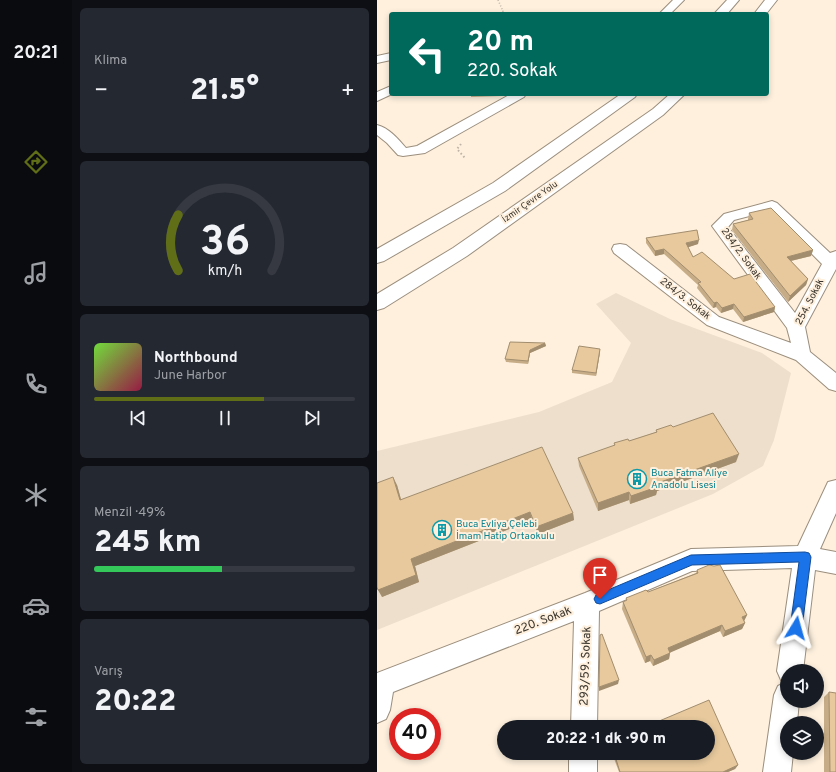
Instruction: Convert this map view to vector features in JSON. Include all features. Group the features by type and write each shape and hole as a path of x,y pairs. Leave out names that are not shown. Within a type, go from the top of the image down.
{"highway":[{"path":"722,12 733,0"},
{"path":"762,12 771,0"},
{"path":"377,258 499,187 626,96"},
{"name":"İzmir Çevre Yolu","path":"377,302 460,252 658,112 676,96"}],"street":[{"path":"666,12 679,0"},
{"path":"377,60 389,57"},
{"path":"377,98 389,91"},
{"path":"377,129 392,140 403,152 421,150 516,96"},
{"name":"284/2. Sokak","path":"796,327 719,226 729,217 771,206 833,259"},
{"name":"284/3. Sokak","path":"620,249 713,321 802,355"},
{"name":"254. Sokak","path":"802,355 796,327 833,259"},
{"path":"802,355 836,384"},
{"path":"791,664 805,557 836,489"},
{"name":"220. Sokak","path":"379,685 587,604 691,560 805,557 836,563"},
{"name":"293/59. Sokak","path":"584,720 587,604"},
{"path":"377,710 379,685"},
{"path":"777,772 785,708"},
{"path":"583,760 583,772"}],"path":[{"path":"498,0 502,12"}],"shaded area":[{"path":"616,293 670,319 762,353 791,373 774,440 763,466 713,494 377,630 377,451 539,412 612,382 631,343 596,304"}],"building":[{"path":"771,208 813,250 787,257 808,279 790,296 733,224 753,219 749,213"},
{"path":"697,230 699,240 686,243 693,257 702,252 734,279 750,274 775,307 744,317 734,304 722,308 717,302 714,303 698,283 701,282 664,249 655,251 646,238"},
{"path":"510,342 545,343 530,350 528,361 505,359"},
{"path":"579,346 600,349 596,373 572,370"},
{"name":"Buca Fatma Aliye Anadolu Lisesi","path":"713,413 739,454 655,484 657,487 631,496 629,492 598,503 578,458 615,445 614,443 628,439 629,441 657,432 656,430 671,425 673,427"},
{"name":"Buca Evliya Çelebi İmam Hatip Ortaokulu","path":"542,447 573,513 536,527 530,512 411,559 416,575 378,590 377,483 393,477 400,500"},
{"path":"709,565 720,565 747,615 742,617 745,623 725,631 722,625 668,648 670,653 654,660 651,655 646,657 623,602 627,600 626,598 646,590 648,592 698,573 697,570"},
{"path":"602,634 619,680 599,687 600,635"},
{"path":"829,692 836,693 836,772 830,772"},
{"path":"709,700 738,765 723,772 620,772 616,760 715,760 715,720 662,720"}],"place":[{"name":"Buca Fatma Aliye Anadolu Lisesi","path":"637,479"},
{"name":"Buca Evliya Çelebi İmam Hatip Ortaokulu","path":"442,530"}],"route":[{"path":"600,599 691,560 805,557 796,628"}]}
